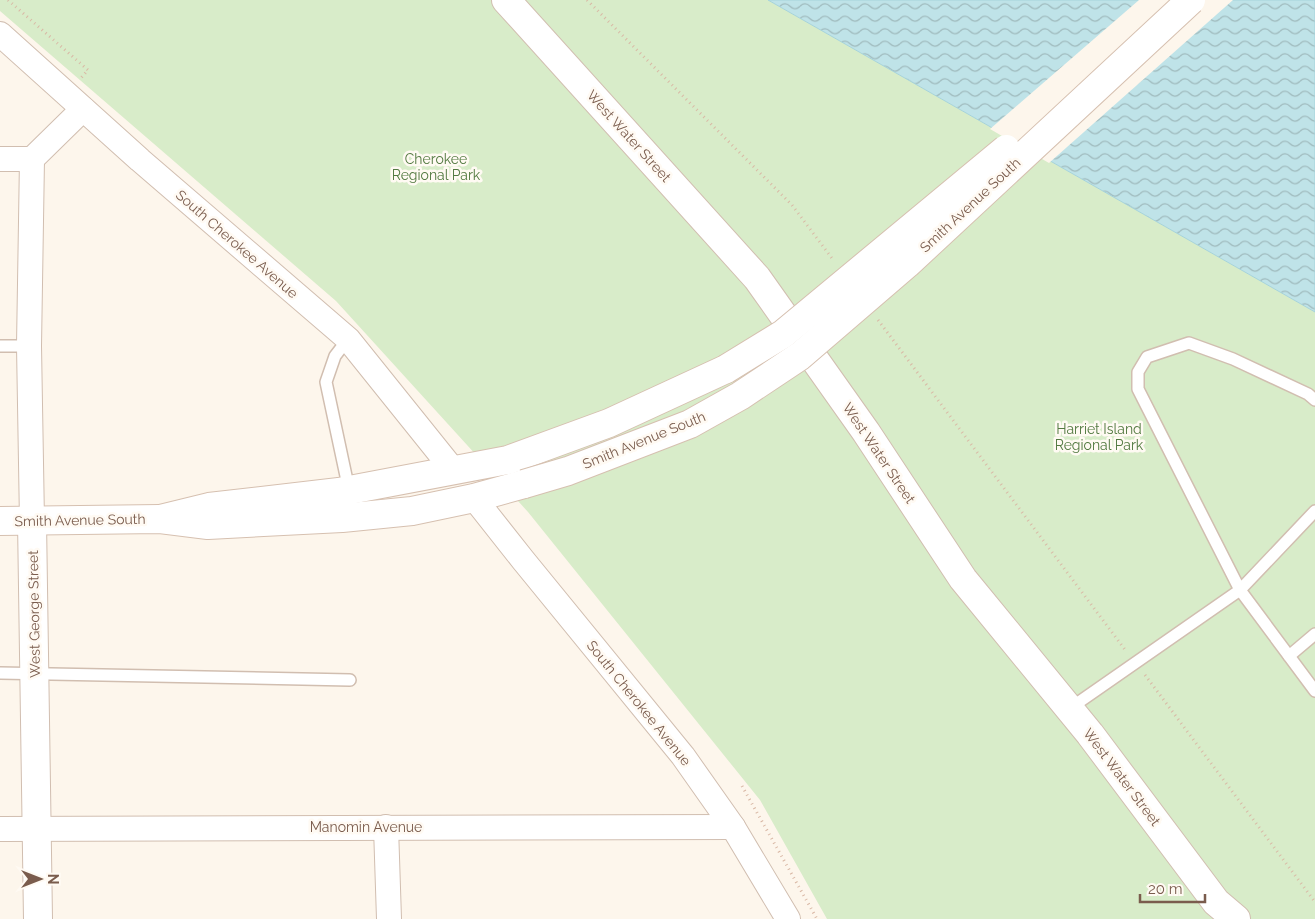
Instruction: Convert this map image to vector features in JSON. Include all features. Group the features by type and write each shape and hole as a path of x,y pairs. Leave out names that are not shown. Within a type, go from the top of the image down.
{"main road":[{"name":"West Water Street","path":"506,0 758,278 866,432 963,579 1090,734 1216,902 1236,919"},
{"name":"Smith Avenue South","path":"160,519 209,507 349,490 508,460 609,424 726,369 783,334 1187,0"},
{"name":"Smith Avenue South","path":"0,521 160,519 208,525 342,518 412,511 474,498 568,471 690,424 740,396 800,356 907,264 1192,0"},
{"name":"West George Street","path":"32,521 36,673 38,919"}],"street":[{"name":"South Cherokee Avenue","path":"0,34 83,110 348,339 454,471"},
{"path":"0,159 32,159 83,110"},
{"name":"West George Street","path":"32,159 29,346 32,521"},
{"name":"South Cherokee Avenue","path":"474,498 682,756 733,827 788,919"},
{"path":"386,827 389,919"},
{"name":"Manomin Avenue","path":"0,829 733,827"}],"lane":[{"path":"348,339 335,356 326,382 349,490"},
{"path":"1315,400 1308,394 1233,359 1189,343 1147,357 1138,372 1138,389 1240,590 1315,691"},
{"path":"0,346 29,346"},
{"path":"1069,709 1240,590 1315,511"},
{"path":"1289,656 1315,634"},
{"path":"0,673 350,680"}],"path":[{"path":"8,0 88,70"},
{"path":"587,0 792,205 840,269"},
{"path":"876,316 1315,902"},
{"path":"742,786 817,919"}],"green space":[{"path":"0,0 768,0 1315,312 1315,919 827,919 760,800 528,512 336,301 0,11"}],"water":[{"path":"768,0 1315,0 1315,312"}],"pier":[{"path":"1139,0 1233,0 1049,163 990,129"}],"park label":[{"name":"Cherokee Regional Park","path":"436,168"},
{"name":"Harriet Island Regional Park","path":"1099,438"}]}
